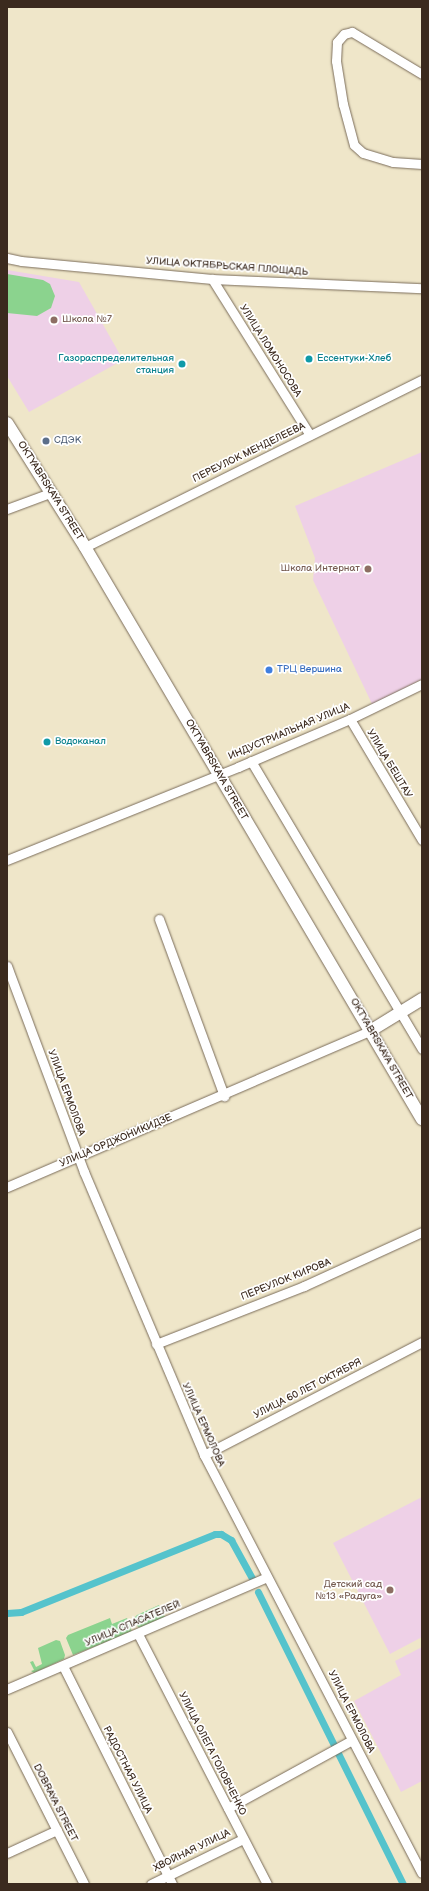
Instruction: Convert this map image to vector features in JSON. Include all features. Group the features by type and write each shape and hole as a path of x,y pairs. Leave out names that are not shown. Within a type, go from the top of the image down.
{"main road":[{"name":"OKTYABRSKAYA STREET","path":"7,422 85,547 422,1119"},
{"name":"УЛИЦА ОРДЖОНИКИДЗЕ","path":"370,1031 422,999"}],"street":[{"path":"422,74 352,32 344,34 337,42 336,61 342,97 354,145 363,153 393,162 422,164"},
{"name":"УЛИЦА ОКТЯБРЬСКАЯ ПЛОЩАДЬ","path":"7,258 21,261 212,279 422,288"},
{"name":"УЛИЦА ЛОМОНОСОВА","path":"212,279 310,435"},
{"name":"ПЕРЕУЛОК МЕНДЕЛЕЕВА","path":"85,547 422,380"},
{"path":"7,509 50,493"},
{"name":"ИНДУСТРИАЛЬНАЯ УЛИЦА","path":"7,860 251,761 350,719 422,684"},
{"name":"УЛИЦА БЕШТАУ","path":"350,719 422,840"},
{"path":"251,761 422,1049"},
{"path":"159,919 224,1096"},
{"name":"УЛИЦА ЕРМОЛОВА","path":"7,966 78,1158 204,1455 264,1579 352,1740 422,1873"},
{"name":"УЛИЦА ОРДЖОНИКИДЗЕ","path":"7,1187 224,1096 370,1031"},
{"name":"ПЕРЕУЛОК КИРОВА","path":"156,1344 304,1286 422,1232"},
{"name":"УЛИЦА 60 ЛЕТ ОКТЯБРЯ","path":"204,1455 422,1342"},
{"name":"УЛИЦА СПАСАТЕЛЕЙ","path":"7,1689 264,1579"},
{"name":"УЛИЦА ОЛЕГА ГОЛОВЧЕНКО","path":"138,1634 267,1884"},
{"name":"РАДОСТНАЯ УЛИЦА","path":"63,1666 172,1884"},
{"name":"DOBRAYA STREET","path":"7,1732 84,1884"},
{"path":"228,1808 352,1740"},
{"path":"7,1853 57,1830"},
{"name":"ХВОЙНАЯ УЛИЦА","path":"151,1884 244,1839"}],"shaded area":[{"name":"Школа №7","path":"7,270 79,282 123,360 29,412 7,376"},
{"name":"Школа Интернат","path":"422,452 422,679 373,706 313,580 315,558 295,506"},
{"name":"Детский сад №13 «Радуга»","path":"422,1497 422,1637 390,1654 333,1543"},
{"path":"422,1647 422,1781 401,1792 354,1701 401,1675 395,1661"}],"green space":[{"path":"7,274 43,280 50,284 55,296 51,308 37,316 7,313"},
{"path":"159,1605 165,1617 142,1628 138,1627 134,1618 137,1615"},
{"path":"110,1618 112,1624 127,1618 132,1632 73,1655 66,1638 68,1635"},
{"path":"56,1640 60,1641 65,1655 64,1659 34,1673 31,1671 34,1670 30,1662 33,1661 36,1667 42,1664 38,1648"}],"waterway":[{"path":"7,1613 21,1612 215,1534 221,1534 231,1540 253,1580"},
{"path":"258,1592 403,1884"}],"place":[{"name":"Школа №7","path":"54,320"},
{"name":"Ессентуки-Хлеб","path":"309,359"},
{"name":"Газораспределительная станция","path":"182,364"},
{"name":"СДЭК","path":"46,441"},
{"name":"Школа Интернат","path":"368,569"},
{"name":"ТРЦ Вершина","path":"269,670"},
{"name":"Водоканал","path":"47,742"},
{"name":"Детский сад №13 «Радуга»","path":"390,1590"}]}
